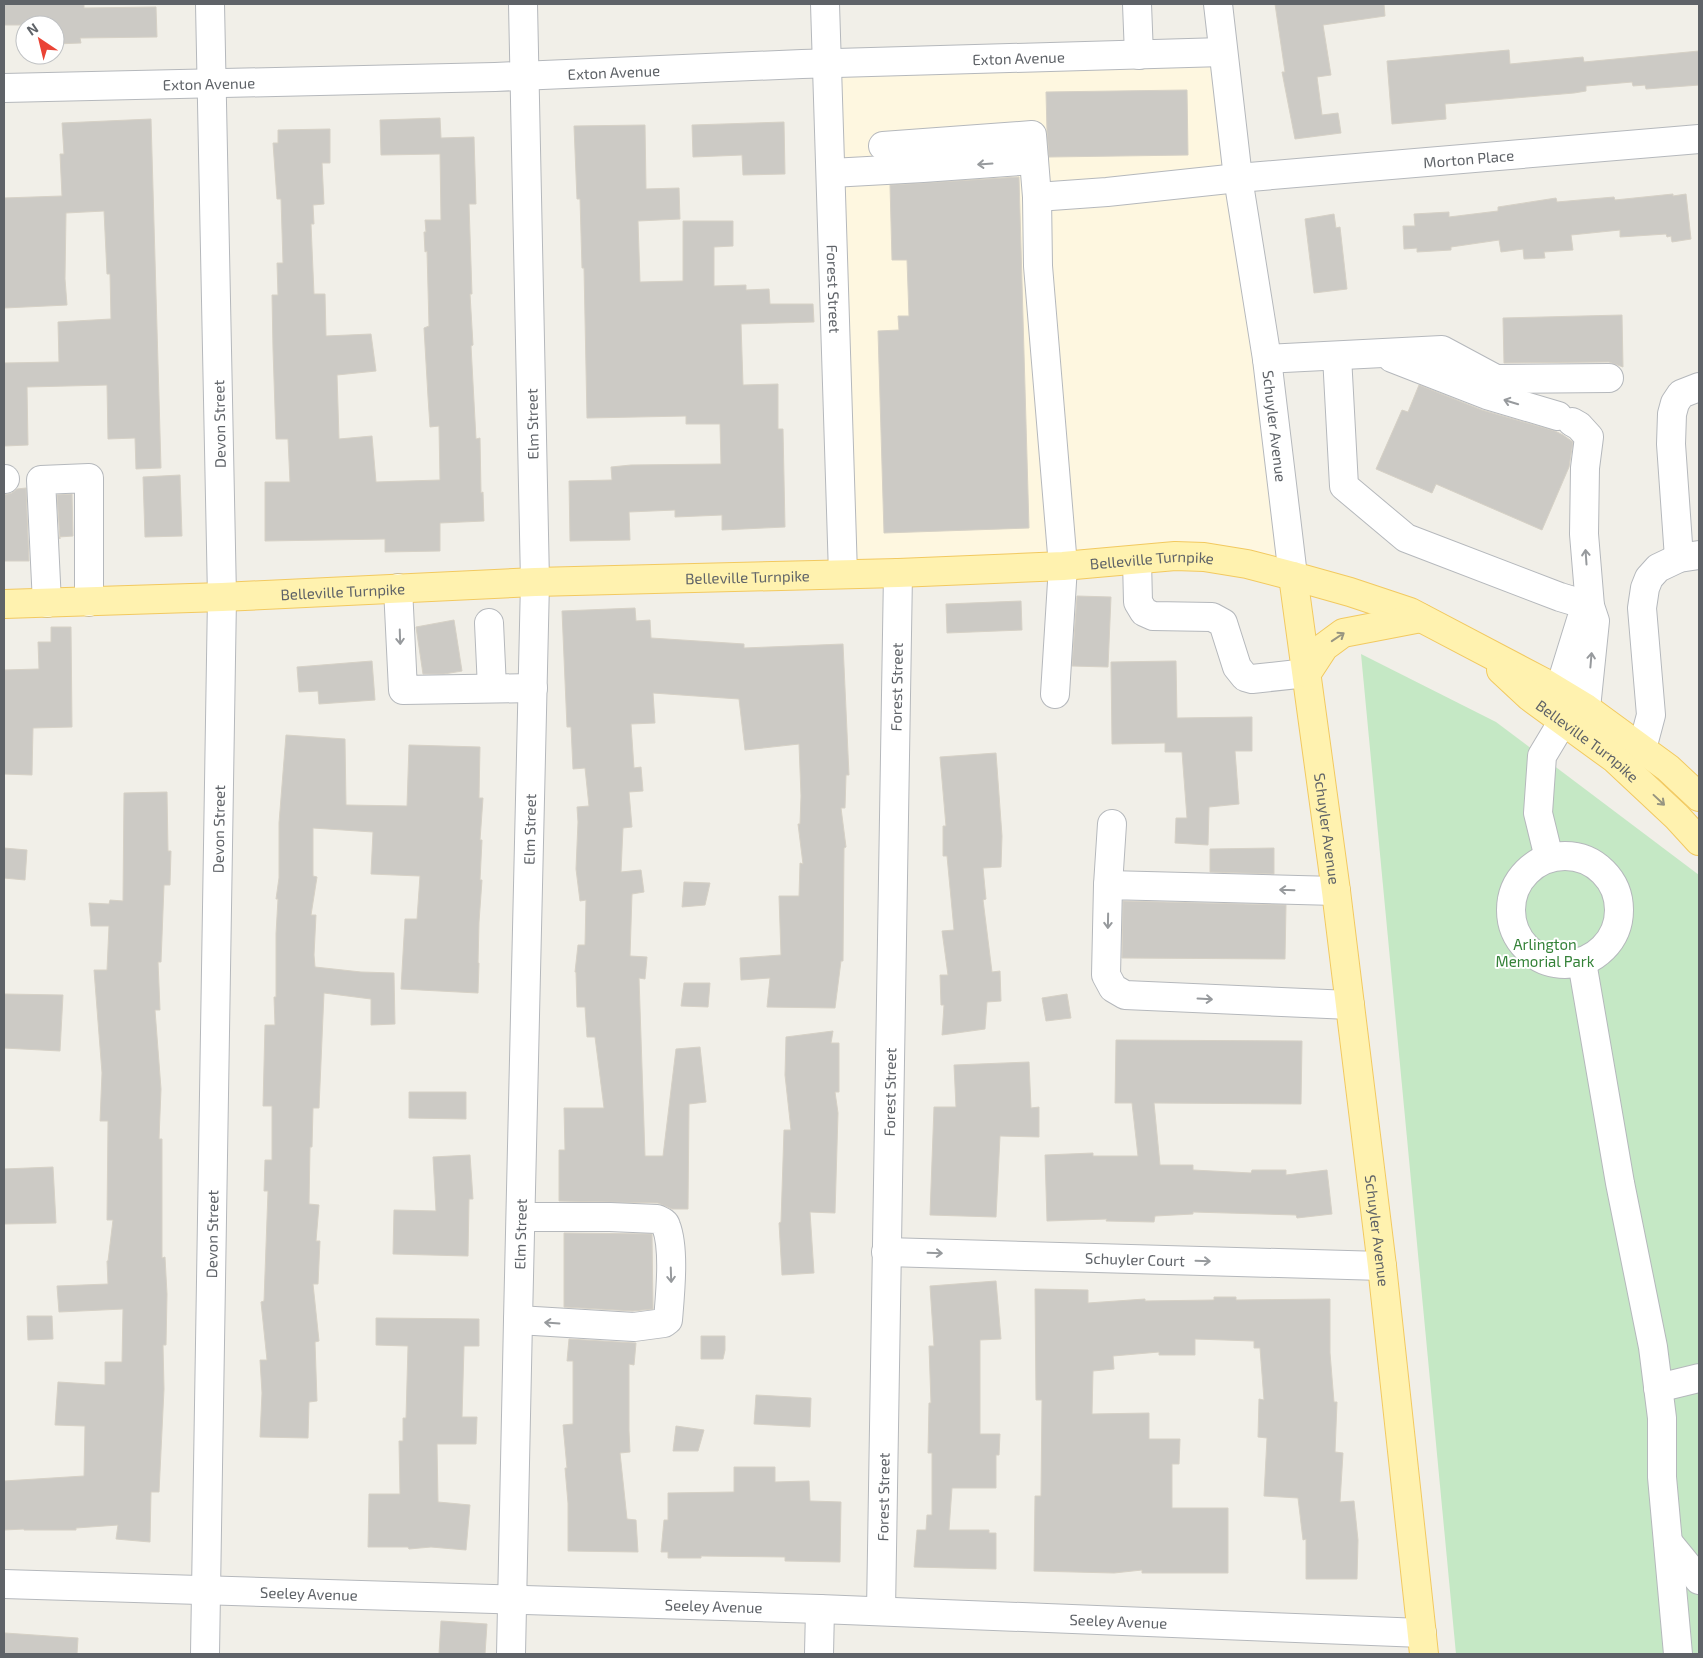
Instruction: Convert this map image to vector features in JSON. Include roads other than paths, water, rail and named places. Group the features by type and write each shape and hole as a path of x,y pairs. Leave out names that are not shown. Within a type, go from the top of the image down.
{"main road":[{"name":"Belleville Turnpike","path":"4,604 222,597 536,582 898,573 1063,566 1175,556 1204,557 1247,564 1293,576 1410,612 1474,645 1586,708 1668,768 1699,797"},
{"name":"Schuyler Avenue","path":"1293,576 1336,891 1382,1266 1423,1643"},
{"path":"1307,673 1324,647 1343,633 1421,618"},
{"name":"Belleville Turnpike","path":"1474,645 1530,697 1615,758 1677,817 1699,841"}],"street":[{"name":"Devon Street","path":"206,1654 222,597 210,4"},
{"name":"Elm Street","path":"511,1654 536,582 523,4"},
{"name":"Forest Street","path":"825,4 843,574"},
{"path":"1137,4 1139,55"},
{"name":"Schuyler Avenue","path":"1218,4 1238,178 1267,359 1293,576"},
{"name":"Exton Avenue","path":"4,88 524,76 827,64 1223,52"},
{"path":"883,146 1032,135 1037,197 1038,266 1063,566 1055,694"},
{"name":"Morton Place","path":"1037,197 1117,192 1238,178 1699,139"},
{"path":"831,173 1034,160"},
{"path":"1267,359 1442,350 1496,379 1610,378"},
{"path":"1381,354 1487,395 1565,419 1579,426 1589,437 1585,468 1584,534 1590,606 1595,621 1586,708"},
{"path":"1337,356 1344,486 1406,538 1560,597 1590,606"},
{"path":"1642,749 1652,715 1642,597 1649,578 1658,568 1689,557 1671,444 1672,414 1675,403 1681,394 1699,387"},
{"path":"48,603 41,480 89,478 89,602"},
{"path":"1137,560 1138,602 1144,612 1153,616 1212,617 1223,623 1237,667 1245,677 1252,679 1307,673"},
{"name":"Forest Street","path":"881,1612 898,573"},
{"path":"398,588 402,690 533,688"},
{"path":"1559,692 1581,620 1590,606"},
{"path":"489,623 492,688"},
{"path":"1549,858 1538,813 1542,756 1563,721"},
{"path":"1112,824 1108,884 1106,975 1113,988 1125,995 1350,1006"},
{"path":"1568,856 1586,860 1602,870 1613,885 1619,902 1618,921 1611,939 1598,953 1582,962 1565,964 1548,962 1532,954 1520,942 1513,926 1510,910 1513,892 1521,877 1534,865 1549,858 1568,856"},
{"path":"1108,884 1336,891"},
{"path":"1582,962 1620,1183 1653,1347 1662,1418 1662,1477 1678,1654"},
{"path":"518,1320 634,1327 664,1323 668,1320 671,1283 670,1249 666,1226 663,1221 658,1219 610,1217 521,1217"},
{"name":"Schuyler Court","path":"886,1252 1382,1266"},
{"path":"1658,1388 1699,1378"},
{"path":"1668,1542 1699,1580"},
{"name":"Seeley Avenue","path":"4,1584 820,1609 1423,1643"},
{"path":"819,1654 820,1609"}],"park label":[{"name":"Arlington Memorial Park","path":"1545,952"}]}
